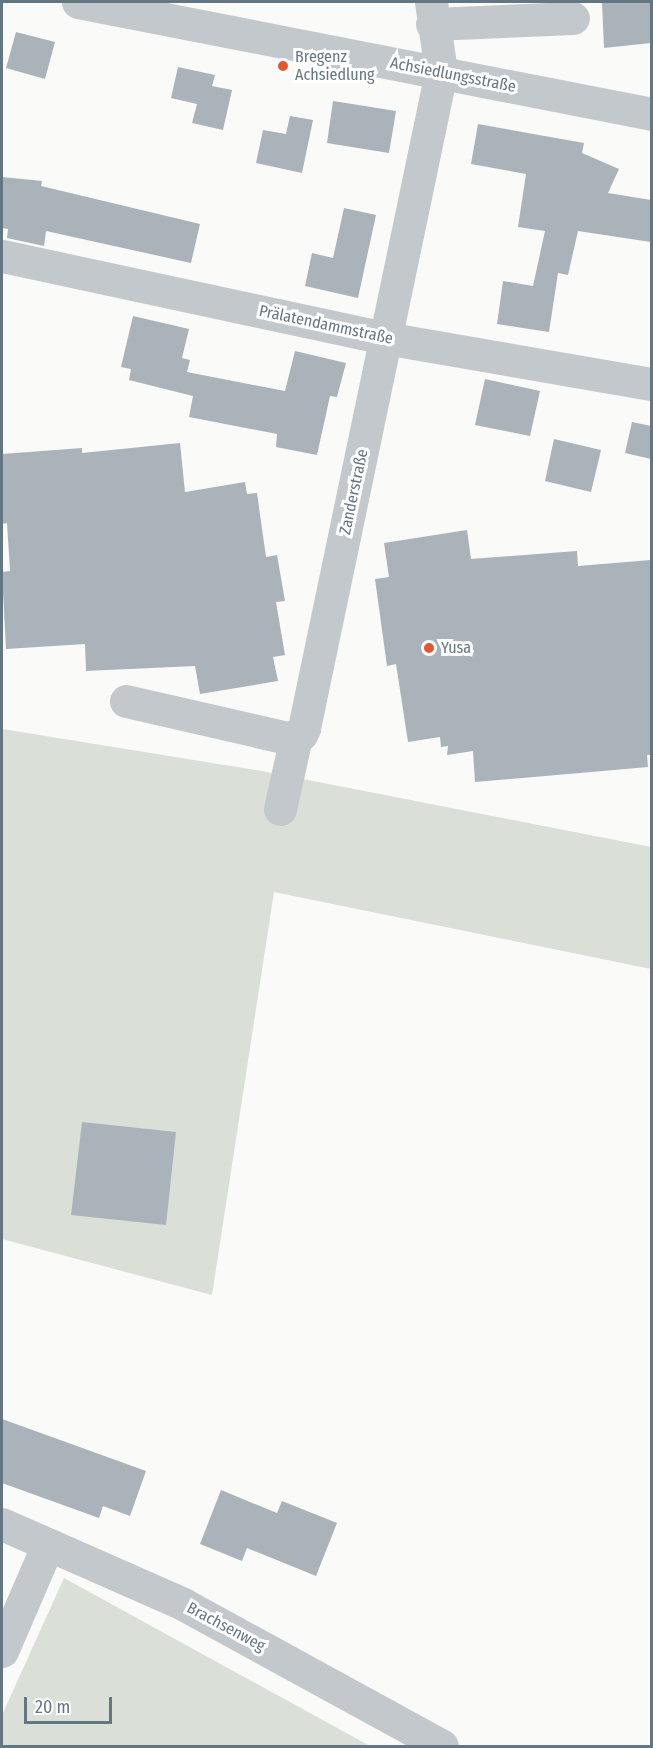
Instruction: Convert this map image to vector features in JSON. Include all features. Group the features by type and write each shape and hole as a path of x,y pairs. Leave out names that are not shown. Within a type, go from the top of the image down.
{"street":[{"name":"Achsiedlungsstraße","path":"78,2 651,114"},
{"path":"441,72 431,13 573,18"},
{"name":"Zanderstraße","path":"280,808 296,737 304,728 441,72"},
{"name":"Prälatendammstraße","path":"2,256 385,338 651,384"},
{"path":"126,702 296,737"},
{"name":"Brachsenweg","path":"2,1524 183,1604 442,1746"},
{"path":"2,1650 48,1544"}],"shaded area":[{"path":"2,729 262,771 651,847 651,969 274,892 212,1295 2,1239"},
{"path":"64,1578 370,1746 2,1746 2,1715"}],"building":[{"path":"602,2 651,2 651,43 604,48"},
{"path":"16,32 55,42 45,79 6,68"},
{"path":"178,67 215,75 212,86 232,90 223,130 192,123 197,104 171,98"},
{"path":"333,101 396,111 389,153 327,143"},
{"path":"290,116 313,120 302,173 256,163 263,130 286,134"},
{"path":"478,124 584,143 582,153 619,169 608,193 651,200 651,242 578,231 568,275 558,273 549,332 497,324 503,281 533,286 545,231 518,227 526,174 471,164"},
{"path":"2,177 42,181 41,186 200,224 191,263 46,231 44,246 7,238 8,229 2,228"},
{"path":"344,208 376,215 358,298 305,286 312,253 333,258"},
{"path":"133,316 189,329 182,358 190,360 187,372 285,391 295,351 346,363 337,397 330,396 317,455 276,447 277,434 189,417 193,396 129,380 131,369 121,367"},
{"path":"485,379 540,391 530,436 475,425"},
{"path":"632,422 651,426 651,459 625,453"},
{"path":"554,439 601,450 591,492 545,481"},
{"path":"180,443 185,492 245,482 247,494 257,493 266,557 277,555 285,601 276,602 285,655 273,657 278,681 200,694 195,666 86,671 85,644 6,649 2,572 10,571 7,523 2,524 2,454 82,448 82,453"},
{"path":"467,530 471,559 577,551 578,566 651,560 651,755 647,755 648,767 475,782 473,751 447,755 448,746 441,747 440,737 408,742 396,664 387,666 375,579 389,577 384,543"},
{"path":"82,1122 176,1132 166,1225 71,1215"},
{"path":"2,1419 146,1471 130,1516 103,1506 99,1518 2,1483"},
{"path":"221,1490 277,1513 282,1501 337,1523 316,1576 247,1548 242,1561 200,1544"}],"place":[{"name":"Bregenz Achsiedlung","path":"283,66"},
{"name":"Yusa","path":"429,648"}]}
